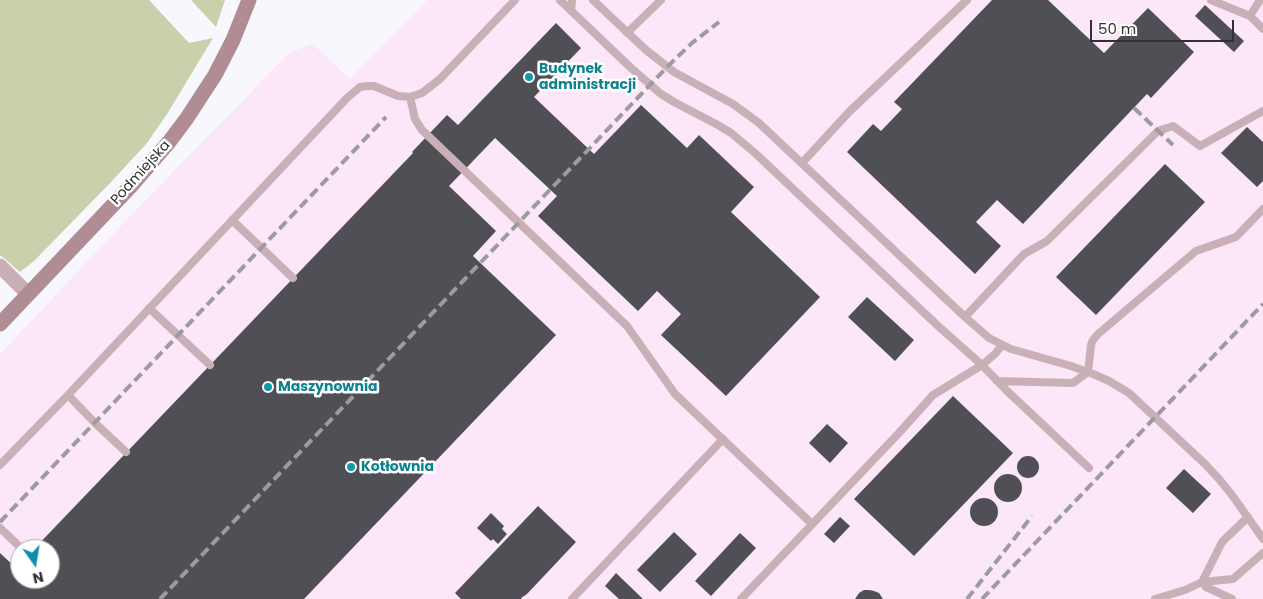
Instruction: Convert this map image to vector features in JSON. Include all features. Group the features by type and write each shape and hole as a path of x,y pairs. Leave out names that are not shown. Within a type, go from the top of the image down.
{"street":[{"name":"Podmiejska","path":"0,324 150,164 188,118 205,93 225,57 249,0"},
{"path":"0,266 28,294"}],"lane":[{"path":"0,466 347,98 360,87 367,86 374,86 398,96 410,97 422,93 440,79 515,0"},
{"path":"560,0 661,94 731,133 755,153 982,365 1089,468"},
{"path":"571,11 572,0"},
{"path":"593,0 646,50 674,72 746,112 989,338 1024,354 1071,366 1119,386 1143,406 1219,478 1263,539"},
{"path":"627,33 661,0"},
{"path":"802,163 849,112 967,0"},
{"path":"1211,0 1250,16 1263,29"},
{"path":"1250,16 1260,0"},
{"path":"410,97 416,120 422,130 627,326 675,394 812,524"},
{"path":"965,317 1024,254 1047,241 1158,132 1173,126 1200,146 1263,111"},
{"path":"997,381 1073,383 1088,372 1091,345 1098,334 1196,251 1236,237 1263,209"},
{"path":"232,220 293,278"},
{"path":"149,308 210,365"},
{"path":"741,599 933,395 982,365 1002,345"},
{"path":"68,395 126,452"},
{"path":"572,599 723,440"},
{"path":"1202,582 1222,542 1248,517"},
{"path":"0,528 12,539"},
{"path":"1155,599 1178,596 1202,582 1233,579 1263,553"},
{"path":"1202,582 1206,587 1232,599"}],"shaded area":[{"path":"427,0 1263,0 1263,599 0,599 0,354 133,213 290,52 313,44 350,79"}],"green space":[{"path":"0,0 149,0 189,43 213,38 169,111 147,143 34,261 20,272 0,255"},
{"path":"191,0 225,0 216,27"}],"building":[{"path":"992,0 1048,0 1104,53 1148,8 1194,52 1151,98 1147,94 1023,224 997,200 976,222 1001,246 975,274 847,152 873,124 881,131 902,109 894,102"},
{"path":"1205,5 1244,41 1234,52 1195,16"},
{"path":"556,23 581,48 534,97 594,154 641,105 687,148 699,135 754,187 731,212 820,297 726,396 661,335 681,314 657,291 638,311 538,216 557,196 495,138 449,186 496,231 473,256 556,335 304,599 0,599 0,553 10,562 10,589 60,589 60,539 44,539 413,153 447,115 458,125"},
{"path":"1247,127 1263,142 1263,181 1257,187 1221,153"},
{"path":"1165,164 1205,202 1096,315 1056,277"},
{"path":"867,297 914,340 895,361 848,317"},
{"path":"953,396 1013,453 914,556 854,499"},
{"path":"827,424 848,443 830,463 809,443"},
{"path":"1028,456 1036,459 1039,467 1036,475 1028,478 1020,475 1017,467 1020,459"},
{"path":"1184,469 1211,494 1193,513 1166,488"},
{"path":"1008,474 1018,478 1022,488 1018,498 1008,502 998,498 994,488 998,478"},
{"path":"984,498 994,502 998,512 994,522 984,526 974,522 970,512 974,502"},
{"path":"538,506 576,542 522,599 461,599 455,593"},
{"path":"491,513 504,526 502,529 507,534 498,544 493,539 491,541 477,528"},
{"path":"840,517 850,526 834,543 824,534"},
{"path":"674,532 697,554 660,592 637,570"},
{"path":"740,533 756,548 711,596 695,581"},
{"path":"616,573 643,599 619,599 605,586"},
{"path":"864,590 879,593 883,599 855,599"}],"railway":[{"path":"160,599 667,67 692,43 719,22"},
{"path":"1134,108 1173,145"},
{"path":"0,522 386,117"},
{"path":"982,599 1263,304"},
{"path":"967,599 1032,516"}],"place":[{"name":"Budynek administracji","path":"529,77"},
{"name":"Maszynownia","path":"268,387"},
{"name":"Kotłownia","path":"351,467"}]}
